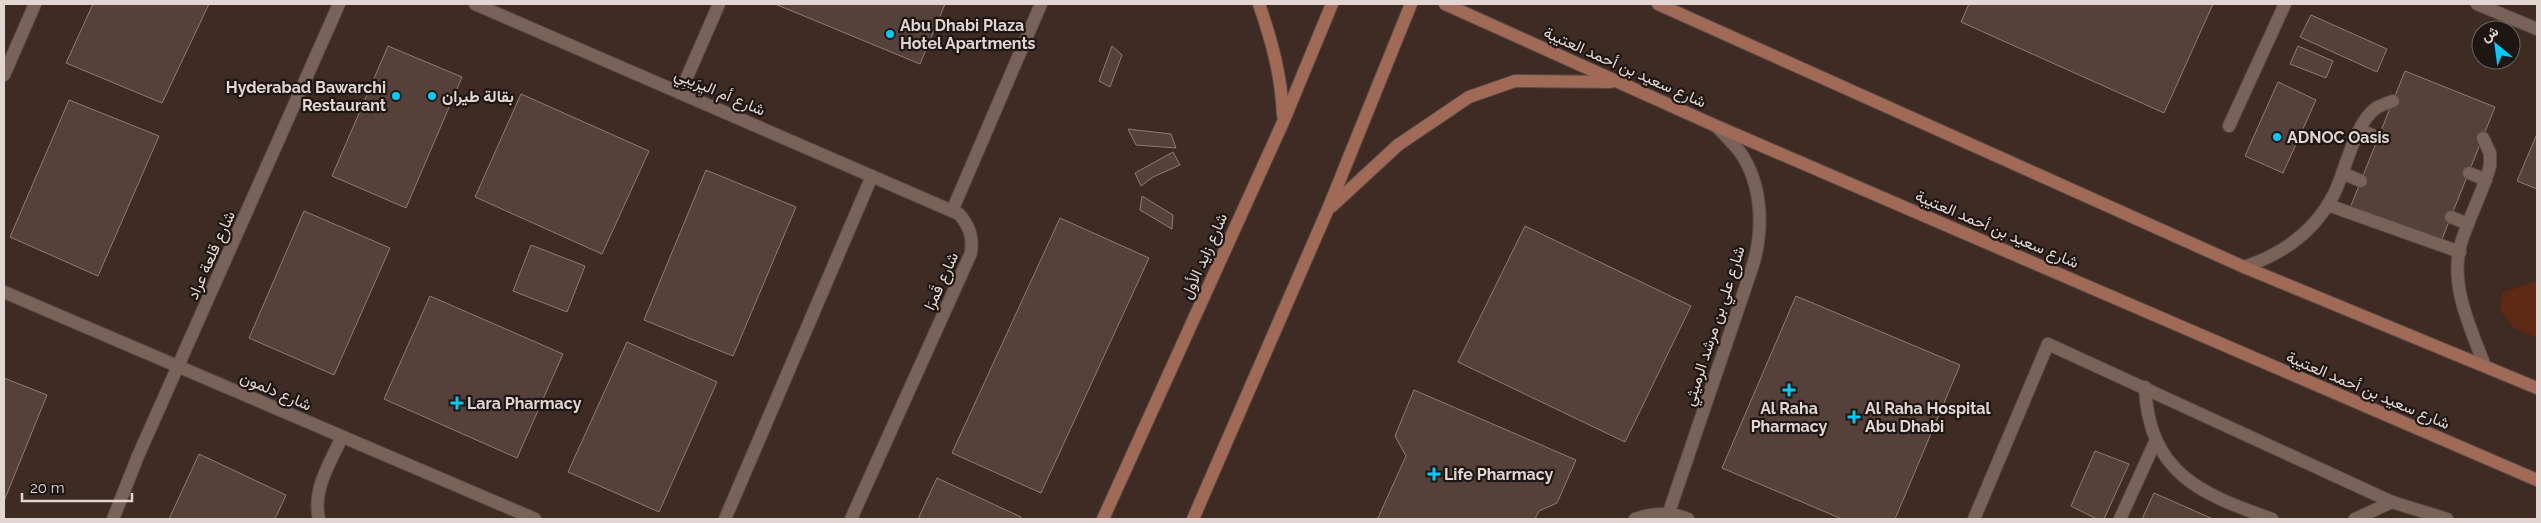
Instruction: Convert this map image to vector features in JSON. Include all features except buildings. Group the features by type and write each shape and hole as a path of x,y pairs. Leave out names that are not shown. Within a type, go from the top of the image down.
{"main road":[{"path":"1259,4 1278,63 1284,120"},
{"name":"شارع زايد الأول","path":"1103,519 1284,120 1332,4"},
{"path":"1193,519 1328,209 1411,4"},
{"name":"شارع سعيد بن أحمد العتيبة","path":"1445,4 1716,126 2537,480"},
{"path":"1658,4 2244,267 2537,388"},
{"path":"1328,209 1398,144 1469,97 1514,81 1618,82"}],"street":[{"path":"4,75 35,4"},
{"name":"شارع قلعة عراد","path":"112,519 339,4"},
{"name":"شارع أم اليِرَيبِي","path":"475,4 952,211"},
{"path":"680,93 719,4"},
{"path":"952,211 1041,4"},
{"path":"2229,126 2285,4"},
{"path":"2477,4 2537,29"},
{"path":"2244,267 2269,257 2298,239 2312,226 2328,205 2366,117 2376,107 2393,101"},
{"name":"شارع علي بن مرشد الرميثي","path":"1668,514 1752,268 1759,238 1760,223 1756,187 1740,153 1716,126"},
{"path":"2360,130 2378,138"},
{"path":"2483,138 2491,160 2486,180 2468,224 2460,252 2460,296 2485,366"},
{"path":"2342,173 2361,181"},
{"path":"2469,173 2486,180"},
{"path":"725,519 872,176"},
{"path":"2328,205 2460,252"},
{"name":"شارع قَمرَا","path":"851,519 971,253 971,232 959,214 952,211"},
{"path":"2451,217 2468,224"},
{"name":"شارع دلمون","path":"4,292 529,518"},
{"path":"1974,519 2048,344 2392,502 2447,519"},
{"path":"2146,388 2146,411 2156,440 2164,455 2179,474 2198,488 2272,519"},
{"path":"319,519 317,504 320,486 342,437"},
{"path":"2120,519 2156,440"},
{"path":"2355,519 2392,502"},
{"path":"1635,519 1668,514 1688,519"}],"shaded area":[{"path":"2537,281 2537,338 2514,328 2500,310 2502,293"}],"place":[{"name":"Abu Dhabi Plaza Hotel Apartments","path":"890,34"},
{"name":"Hyderabad Bawarchi Restaurant","path":"396,96"},
{"name":"بقالة طيران","path":"432,96"},
{"name":"ADNOC Oasis","path":"2277,137"},
{"name":"Al Raha Pharmacy","path":"1789,390"},
{"name":"Lara Pharmacy","path":"457,403"},
{"name":"Al Raha Hospital Abu Dhabi","path":"1854,417"},
{"name":"Life Pharmacy","path":"1434,474"}]}
